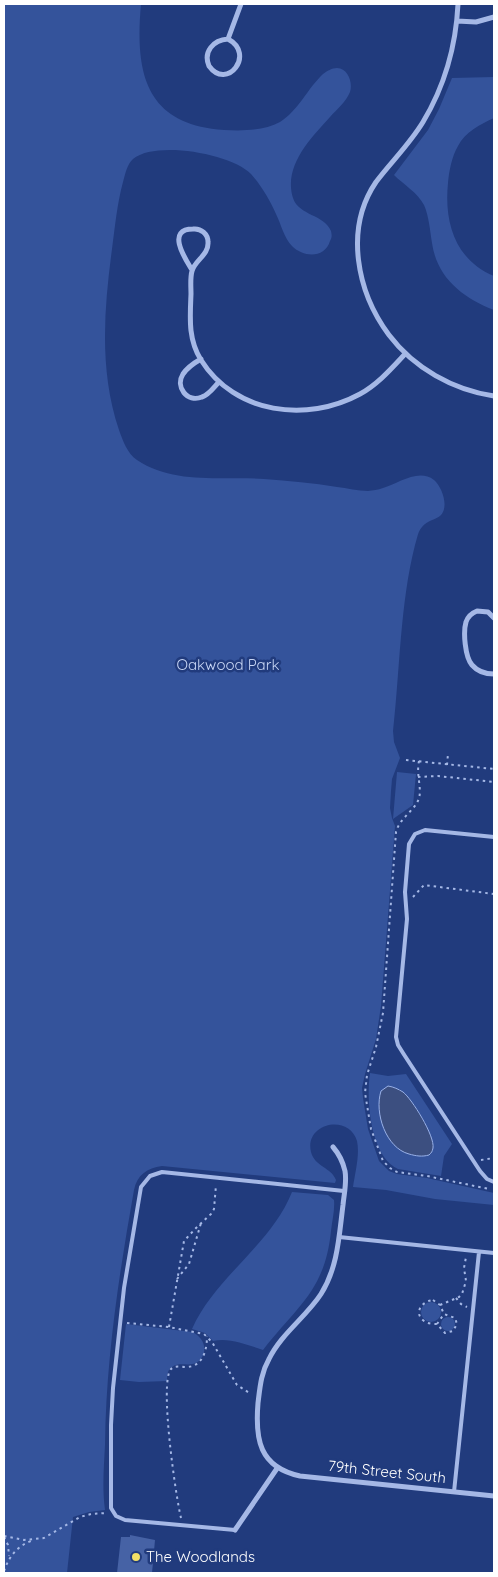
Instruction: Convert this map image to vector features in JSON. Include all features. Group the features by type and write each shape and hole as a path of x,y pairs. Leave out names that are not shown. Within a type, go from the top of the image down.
{"street":[{"path":"228,39 241,4"},
{"path":"458,4 457,21 447,65 434,101 411,140 372,188 365,204 359,228 358,259 366,292 374,311 384,328 405,354 426,370 442,379 466,389 494,396"},
{"path":"457,21 476,22 494,17"},
{"path":"228,39 237,46 239,61 230,72 218,74 208,66 207,55 214,43 228,39"},
{"path":"192,270 205,253 208,243 205,233 193,228 182,233 179,243 180,250 192,270 190,332 193,342 201,359 219,382 238,396 262,406 284,410 316,410 340,404 364,392 379,381 405,354"},
{"path":"201,359 183,373 180,381 182,391 189,397 201,398 219,382"},
{"path":"494,618 488,612 477,611 471,614 466,626 467,653 471,664 480,672 494,674"},
{"path":"235,1530 278,1467 266,1456 258,1438 257,1420 262,1374 271,1354 314,1303 327,1284 336,1259 344,1191 344,1170 333,1147"},
{"name":"79th Street South","path":"278,1467 300,1476 494,1496"}],"lane":[{"path":"494,837 430,830 418,832 409,844 405,898 407,920 396,1040 473,1161 485,1178 494,1182"},
{"path":"235,1530 125,1520 119,1518 113,1512 111,1501 111,1425 124,1288 140,1191 145,1181 153,1174 162,1172 344,1191"},
{"path":"339,1237 494,1254"},
{"path":"454,1492 479,1252"}],"path":[{"path":"447,765 448,754"},
{"path":"406,760 494,769"},
{"path":"418,777 438,776 494,782"},
{"path":"405,898 415,895 424,885 494,894"},
{"path":"473,1161 494,1158"},
{"path":"169,1327 184,1241 213,1212 217,1178"},
{"path":"176,1280 182,1276 189,1264 201,1223"},
{"path":"440,1304 462,1294 466,1279 464,1268 467,1251"},
{"path":"456,1298 460,1304 473,1308"},
{"path":"428,1301 435,1301 440,1304 444,1314 455,1318 457,1324 456,1329 450,1333 445,1333 437,1324 424,1321 420,1316 420,1309 428,1301"},
{"path":"437,1324 444,1314"},
{"path":"120,1322 169,1327 198,1332 207,1336 237,1385 259,1398"},
{"path":"182,1525 171,1466 168,1408 169,1374 171,1369 175,1367 191,1366 200,1362 205,1352 207,1336"},
{"path":"7,1562 17,1548 26,1542 50,1535 85,1515 113,1512"},
{"path":"4,1536 16,1540 37,1539"},
{"path":"4,1536 9,1548 4,1571"}],"green space":[{"name":"Oakwood Park","path":"4,4 141,4 140,51 150,90 161,106 176,118 197,126 224,130 252,130 274,125 298,106 326,72 337,68 344,70 349,77 351,88 348,96 307,143 295,164 292,175 291,186 296,204 323,221 331,231 327,247 319,253 302,253 289,243 265,193 251,174 241,167 211,155 175,150 144,153 131,161 125,173 119,199 109,272 105,317 108,385 119,430 128,450 137,460 151,468 167,473 199,478 248,478 319,484 368,491 381,489 415,476 421,476 434,480 442,492 443,511 439,517 424,525 420,531 415,545 406,590 393,731 394,742 400,758 392,779 391,791 390,808 395,826 381,1006 376,1039 362,1088 368,1129 379,1161 389,1171 494,1193 494,1205 435,1199 386,1190 353,1187 358,1158 357,1141 352,1132 345,1127 337,1125 328,1125 320,1128 314,1134 311,1142 313,1157 319,1164 331,1172 336,1180 335,1183 162,1166 152,1168 140,1176 134,1190 114,1317 106,1413 103,1485 105,1510 73,1517 67,1573 4,1573"},
{"path":"494,77 494,118 469,133 458,146 450,169 447,198 451,225 461,250 481,269 494,276 494,310 462,293 439,267 424,205 394,175 428,130 452,78"},
{"path":"397,772 416,774 413,805 393,819"},
{"path":"370,1073 388,1076 406,1074 452,1144 444,1156 441,1176 398,1169 381,1153 372,1126","holes":["399,1089 422,1116 430,1135 433,1150 385,1132 379,1103"]},
{"path":"292,1192 328,1195 334,1200 328,1252 323,1269 308,1296 263,1350 232,1341 213,1341 205,1333 192,1329 214,1293 271,1228 283,1211"},
{"path":"431,1302 438,1305 441,1312 438,1319 431,1322 424,1319 421,1312 424,1305"},
{"path":"445,1317 451,1317 455,1324 451,1331 445,1331 441,1327 441,1321"},
{"path":"126,1324 192,1332 200,1337 204,1345 204,1353 196,1363 175,1365 170,1368 167,1381 139,1382 120,1380"}],"shaded area":[{"path":"388,1086 403,1092 422,1118 433,1142 433,1148 429,1155 409,1154 394,1145 388,1137 381,1119 379,1100 381,1091"}],"building":[{"name":"The Woodlands","path":"130,1535 155,1540 152,1573 117,1573 121,1537 130,1537"}],"place":[{"name":"The Woodlands","path":"136,1557"}]}
